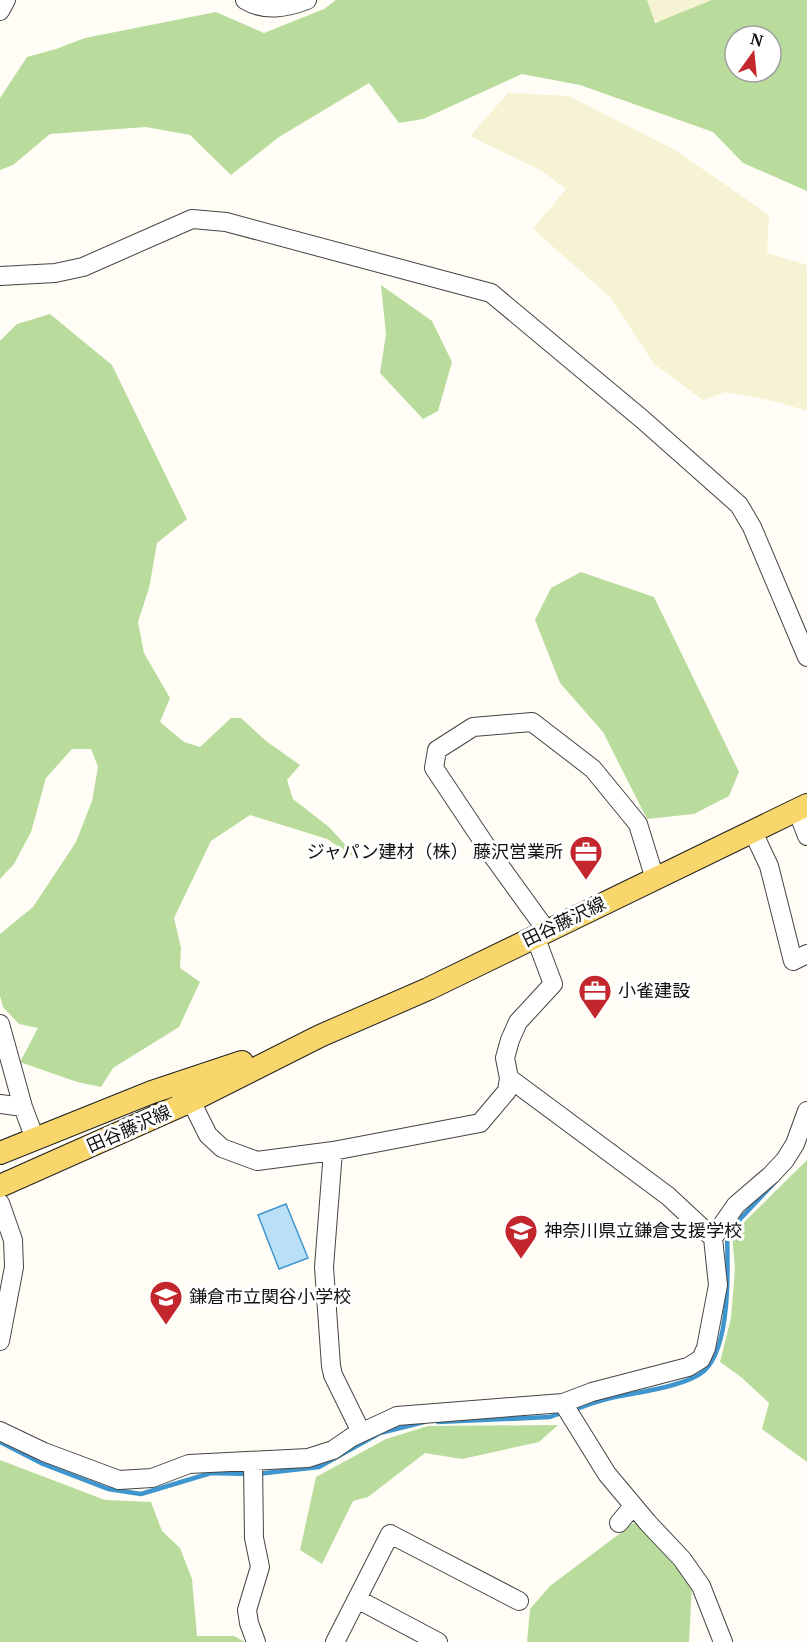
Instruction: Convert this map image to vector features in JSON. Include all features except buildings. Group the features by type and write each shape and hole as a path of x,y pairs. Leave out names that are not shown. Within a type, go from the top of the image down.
{"main road":[{"name":"田谷藤沢線","path":"0,1186 191,1101 320,1036 428,989 802,808"},
{"name":"田谷藤沢線","path":"0,1153 164,1089 320,1036"}],"street":[{"path":"0,10 6,0"},
{"path":"244,0 252,5 279,9 307,0"},
{"path":"0,276 55,273 82,267 192,219 226,222 491,293 642,419 739,505 752,527 807,657"},
{"path":"164,1089 189,1097 208,1135 222,1148 257,1161 333,1152 480,1123 507,1091 509,1078 505,1058 518,1022 553,984 541,934 434,768 437,750 473,727 532,722 593,769 638,824 655,879"},
{"path":"802,808 807,836"},
{"path":"753,832 769,866 793,962 807,954"},
{"path":"0,1024 23,1107 35,1139"},
{"path":"0,1431 44,1452 118,1480 152,1478 189,1464 254,1470 333,1450 361,1432 397,1416 563,1403 592,1392 688,1368 701,1359 706,1348 718,1285 713,1238 668,1196 509,1078"},
{"path":"0,1104 23,1107"},
{"path":"713,1238 736,1205 785,1160 795,1144 807,1111"},
{"path":"333,1152 324,1267 331,1366 333,1376 361,1432"},
{"path":"0,1203 13,1240 14,1267 0,1341"},
{"path":"563,1403 607,1474 682,1559 701,1586 723,1642"},
{"path":"254,1470 254,1538 260,1567 247,1610 256,1642"},
{"path":"619,1522 633,1506"},
{"path":"335,1642 394,1527 519,1601"},
{"path":"357,1599 426,1639"}],"shaded area":[{"path":"643,0 719,0 665,23 643,17"},
{"path":"508,93 569,96 675,150 769,215 767,253 807,265 807,411 774,401 725,392 703,400 654,364 610,297 533,229 566,189 540,170 470,136"}],"green space":[{"path":"336,0 647,0 655,23 712,0 807,0 807,191 743,163 713,132 580,85 522,74 423,119 399,123 369,83 279,137 231,175 190,135 146,127 50,134 13,165 0,170 0,98 27,57 85,38 216,12 264,33 324,9"},
{"path":"381,285 432,321 452,362 438,411 423,419 380,373 386,334"},
{"path":"50,314 112,365 187,519 157,543 149,588 138,622 144,653 170,698 160,722 184,742 200,747 231,718 241,718 266,741 300,765 287,780 293,799 329,827 360,861 327,839 250,815 211,841 174,918 181,948 180,968 200,982 179,1027 113,1068 101,1087 77,1082 20,1062 38,1028 19,1024 3,1007 0,996 0,934 33,907 76,842 92,801 98,767 91,749 72,749 46,778 31,832 14,864 0,879 0,341 17,324"},
{"path":"581,572 654,597 739,772 729,796 694,814 647,819 603,732 560,683 535,620 551,588"},
{"path":"807,1160 807,1462 762,1429 769,1403 741,1377 720,1362 731,1318 735,1269 732,1234"},
{"path":"558,1425 539,1442 462,1459 425,1453 368,1497 353,1501 322,1564 300,1550 316,1477 386,1439 428,1426"},
{"path":"0,1460 105,1500 151,1502 162,1531 180,1548 192,1579 197,1636 234,1636 245,1642 0,1642"},
{"path":"635,1522 692,1585 689,1642 527,1642 530,1609 550,1586"}],"water":[{"path":"286,1204 308,1258 279,1269 258,1215"}],"waterway":[{"path":"572,1410 603,1400 670,1386 695,1377 704,1371 713,1360 723,1325 728,1265 727,1233 775,1182"},
{"path":"438,1422 550,1417 564,1412"},
{"path":"257,1474 319,1467 380,1433 424,1422"},
{"path":"0,1442 43,1464 108,1489 141,1494 211,1473 248,1474"}],"place":[{"name":"ジャパン建材（株） 藤沢営業所","path":"586,881"},
{"name":"小雀建設","path":"595,1020"},
{"name":"神奈川県立鎌倉支援学校","path":"521,1260"},
{"name":"鎌倉市立関谷小学校","path":"166,1326"}]}
